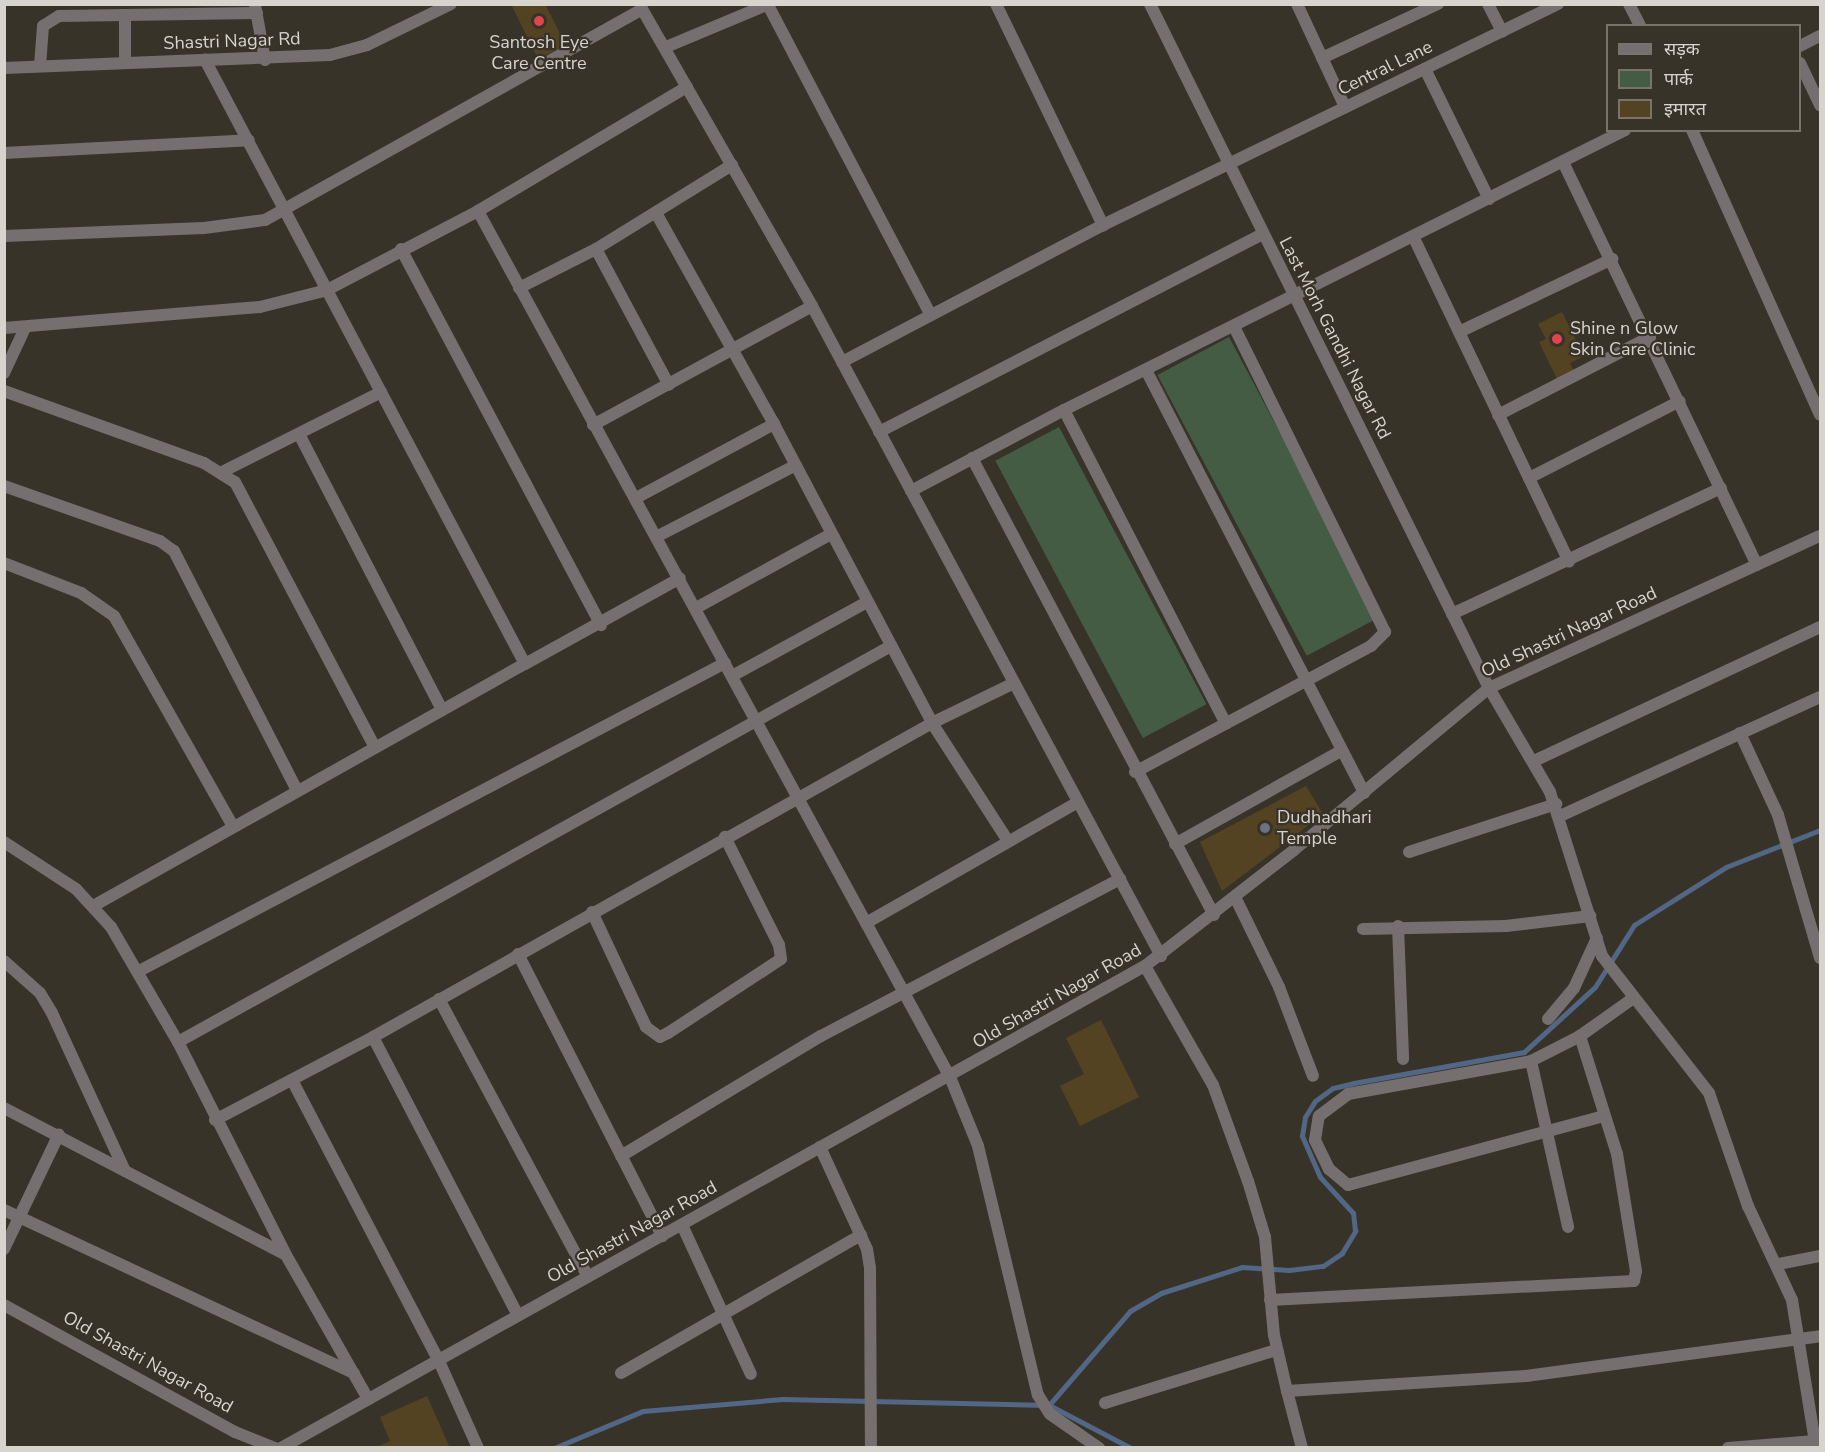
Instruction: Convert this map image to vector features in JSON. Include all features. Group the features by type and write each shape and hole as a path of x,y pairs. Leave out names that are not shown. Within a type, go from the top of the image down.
{"street":[{"name":"Shastri Nagar Rd","path":"4,68 205,60 265,60 330,55 367,45 451,4"},
{"path":"996,4 1103,225"},
{"name":"Last Morh Gandhi Nagar Rd","path":"1150,4 1489,688 1534,762 1558,810 1602,956 1623,988 1709,1093 1748,1206 1778,1264 1792,1300 1816,1444"},
{"path":"1297,4 1345,107"},
{"path":"1322,58 1438,4"},
{"path":"1488,4 1502,32"},
{"name":"Central Lane","path":"842,362 930,314 1227,163 1558,4"},
{"path":"1629,4 1639,24"},
{"path":"666,47 768,5 930,314"},
{"path":"4,236 204,228 265,220 288,210 640,7 666,47 812,306 1161,956"},
{"path":"40,66 41,34 48,19 256,9 265,60"},
{"path":"125,15 125,63"},
{"path":"1801,46 1821,36"},
{"path":"205,60 288,210 327,290 525,664"},
{"path":"1801,65 1821,105"},
{"path":"1425,69 1489,199"},
{"path":"4,328 260,307 327,290 401,249 478,211 687,87"},
{"path":"911,491 1064,410 1621,132"},
{"path":"1693,132 1821,415"},
{"path":"4,153 249,140"},
{"path":"1563,162 1650,337 1757,565"},
{"path":"519,288 596,249 732,165"},
{"path":"478,211 593,425 680,578 795,798 950,1077 978,1146 1038,1395 1044,1408 1099,1448"},
{"path":"656,213 735,350 932,723 1008,841"},
{"path":"879,432 1262,234"},
{"path":"1413,236 1569,561"},
{"path":"401,249 600,625"},
{"path":"596,249 669,385"},
{"path":"1459,332 1612,260"},
{"path":"593,425 735,350 812,306"},
{"path":"1135,772 1371,646 1385,632 1234,326"},
{"path":"4,373 25,328"},
{"path":"1498,415 1650,337"},
{"path":"1146,370 1304,682 1364,793"},
{"path":"4,391 222,472 244,494 375,747"},
{"path":"222,472 381,392"},
{"path":"1529,478 1680,400"},
{"path":"1064,410 1226,724"},
{"path":"636,498 774,424"},
{"path":"299,434 442,710"},
{"path":"972,458 1135,772 1214,915"},
{"path":"656,537 796,465"},
{"path":"4,486 159,541 174,551 297,790"},
{"path":"1452,614 1569,561 1720,488"},
{"path":"696,608 831,534"},
{"name":"Old Shastri Nagar Road","path":"280,1448 306,1437 438,1359 950,1077 1161,956 1364,793 1489,688 1821,536"},
{"path":"4,563 81,593 114,616 233,826"},
{"path":"95,904 525,664 600,625 680,578"},
{"path":"732,676 867,602"},
{"path":"1534,762 1821,627"},
{"path":"178,1042 891,646"},
{"path":"139,971 725,663"},
{"path":"215,1119 373,1036 724,837 932,723 1014,683"},
{"path":"1409,852 1558,810 1821,697"},
{"path":"1740,733 1783,832 1821,958"},
{"path":"1175,844 1341,751"},
{"path":"866,923 1078,802"},
{"path":"592,912 646,1027 660,1037 668,1033 781,959 779,945 724,837"},
{"path":"4,842 95,904 139,971 178,1042 215,1119 286,1255 368,1399"},
{"path":"621,1156 902,992 1120,879"},
{"path":"1235,897 1279,987 1313,1076"},
{"path":"1363,929 1398,926 1506,926 1590,916"},
{"path":"1398,926 1403,1059"},
{"path":"1548,1019 1580,979 1597,938"},
{"path":"518,954 662,1236"},
{"path":"4,961 40,993 52,1013 125,1171"},
{"path":"1145,966 1213,1085 1248,1181 1269,1258 1270,1295 1276,1350 1302,1448"},
{"path":"439,999 588,1277"},
{"path":"1604,1116 1348,1185 1329,1169 1315,1140 1318,1116 1348,1094 1531,1061 1580,1036 1632,999"},
{"path":"373,1036 518,1315"},
{"path":"1270,1295 1634,1281 1636,1271 1622,1177 1580,1036"},
{"path":"1531,1061 1568,1227"},
{"path":"292,1080 438,1359 478,1448"},
{"path":"5,1108 59,1134 286,1255"},
{"path":"4,1249 59,1134"},
{"path":"820,1148 861,1235 870,1268 872,1448"},
{"path":"4,1210 354,1373"},
{"path":"682,1225 751,1374"},
{"path":"621,1373 861,1235"},
{"path":"1778,1264 1821,1256"},
{"name":"Old Shastri Nagar Road","path":"4,1305 235,1432 275,1448"},
{"path":"1287,1391 1526,1376 1821,1336"},
{"path":"1106,1403 1276,1350"},
{"path":"1728,1448 1816,1444"}],"green space":[{"path":"1229,337 1378,618 1307,656 1157,375"},
{"path":"1059,427 1206,704 1143,738 995,461"}],"building":[{"path":"511,4 545,4 566,45 538,59"},
{"path":"1562,312 1584,356 1570,363 1574,371 1557,379 1539,342 1546,339 1538,324"},
{"name":"Dudhadhari Temple","path":"1306,786 1323,814 1222,891 1200,842"},
{"path":"1101,1020 1139,1097 1080,1126 1060,1086 1084,1074 1066,1038"},
{"path":"427,1396 450,1448 375,1448 390,1441 380,1417"}],"waterway":[{"path":"1049,1405 1130,1311 1161,1293 1242,1267 1289,1270 1323,1266 1342,1253 1355,1231 1353,1213 1320,1177 1302,1136 1305,1117 1315,1101 1333,1088 1354,1083 1524,1052 1595,987 1634,925 1726,867 1820,830"},
{"path":"554,1448 643,1411 782,1399 1049,1405 1131,1448"}],"place":[{"name":"Santosh Eye Care Centre","path":"539,21"},
{"name":"Shine n Glow Skin Care Clinic","path":"1557,339"},
{"name":"Dudhadhari Temple","path":"1265,828"}]}
